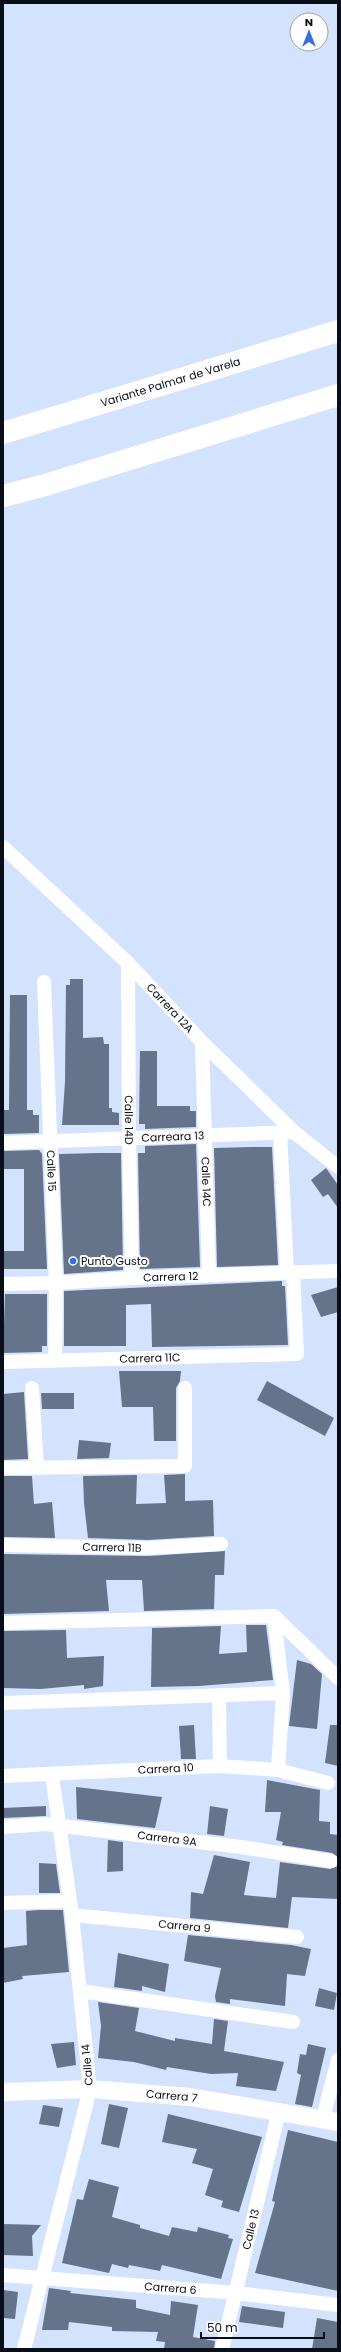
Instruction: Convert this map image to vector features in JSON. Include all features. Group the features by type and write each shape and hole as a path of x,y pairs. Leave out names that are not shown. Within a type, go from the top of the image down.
{"highway":[{"name":"Variante Palmar de Varela","path":"3,433 338,331"},
{"path":"3,496 42,486 338,395"}],"street":[{"name":"Carrera 12A","path":"3,847 128,963 287,1132 338,1167"},
{"name":"Calle 14D","path":"128,963 128,1138 132,1278"},
{"name":"Calle 15","path":"44,982 56,1283 55,1360"},
{"name":"Calle 14C","path":"202,1042 210,1275"},
{"name":"Carreara 13","path":"3,1142 287,1132"},
{"path":"287,1132 290,1272"},
{"name":"Carrera 12","path":"3,1284 338,1271"},
{"name":"Carrera 11C","path":"3,1362 297,1354 290,1272"},
{"path":"32,1388 37,1468"},
{"path":"3,1468 185,1466 185,1388"},
{"name":"Carrera 11B","path":"3,1545 148,1548 221,1544"},
{"path":"3,1623 274,1616 338,1678"},
{"path":"274,1616 283,1693 278,1770"},
{"path":"3,1703 219,1694 283,1693"},
{"path":"219,1694 220,1766"},
{"name":"Carrera 10","path":"3,1776 52,1775 220,1766 278,1770 328,1783"},
{"name":"Calle 14","path":"24,2349 41,2277 90,2089 71,1908 52,1775"},
{"name":"Carrera 9A","path":"3,1827 37,1824 241,1847 331,1861"},
{"name":"Carrera 9","path":"3,1903 71,1908 297,1937"},
{"path":"80,1991 293,2022"},
{"path":"330,2120 338,2060"},
{"name":"Carrera 7","path":"3,2092 90,2089 190,2097 330,2120"},
{"name":"Calle 13","path":"222,2349 279,2111"},
{"name":"Carrera 6","path":"3,2275 236,2293 338,2305"}],"building":[{"path":"70,979 83,979 83,1038 103,1037 104,1044 109,1044 109,1108 112,1108 112,1112 119,1113 119,1125 62,1125 65,1082 66,985 70,985"},
{"path":"10,995 27,995 27,1110 33,1110 33,1115 39,1115 39,1133 3,1134 3,1110 9,1110"},
{"path":"140,1051 157,1051 157,1106 190,1106 190,1111 196,1111 196,1127 145,1129 145,1124 139,1124"},
{"path":"196,1144 200,1267 140,1269 138,1153 145,1153 145,1146"},
{"path":"272,1147 278,1265 217,1267 214,1148"},
{"path":"39,1150 42,1154 47,1269 3,1269 3,1251 24,1251 24,1169 3,1169 3,1151"},
{"path":"121,1153 123,1270 64,1274 59,1154"},
{"path":"326,1168 338,1185 338,1208 328,1194 323,1197 311,1180"},
{"path":"282,1281 282,1286 285,1286 288,1345 152,1347 151,1304 126,1305 126,1346 64,1346 64,1291"},
{"path":"338,1287 338,1312 321,1317 311,1295"},
{"path":"5,1294 47,1294 47,1346 42,1346 42,1352 3,1353"},
{"path":"119,1371 181,1371 180,1381 176,1388 176,1441 154,1441 153,1407 122,1407"},
{"path":"267,1381 334,1418 325,1436 257,1400"},
{"path":"24,1392 28,1459 3,1460 3,1394"},
{"path":"41,1393 74,1393 74,1409 42,1409"},
{"path":"79,1440 111,1443 109,1458 77,1459"},
{"path":"185,1474 185,1501 213,1500 214,1536 148,1540 88,1538 83,1476 137,1475 136,1504 166,1503 164,1475"},
{"path":"3,1476 32,1476 34,1504 52,1502 55,1538 3,1537"},
{"path":"225,1551 224,1575 215,1575 214,1609 144,1611 142,1580 106,1580 109,1611 3,1614 3,1554 148,1556"},
{"path":"246,1625 266,1625 273,1680 199,1686 151,1687 152,1628 221,1626 219,1654 247,1652"},
{"path":"66,1630 67,1658 104,1656 103,1686 84,1689 84,1685 41,1689 3,1688 3,1631"},
{"path":"297,1660 311,1664 322,1674 317,1729 289,1726"},
{"path":"194,1725 196,1759 181,1759 179,1726"},
{"path":"330,1725 338,1725 338,1766 325,1763"},
{"path":"267,1780 320,1790 319,1821 330,1822 330,1834 338,1835 338,1857 332,1853 282,1845 283,1842 276,1840 281,1812 265,1812"},
{"path":"76,1787 162,1797 155,1828 77,1819"},
{"path":"46,1806 46,1816 3,1818 3,1808"},
{"path":"210,1806 228,1809 224,1836 207,1834"},
{"path":"108,1840 123,1842 123,1871 107,1872"},
{"path":"214,1855 250,1862 244,1895 276,1898 280,1862 330,1869 338,1866 338,1899 292,1897 288,1928 190,1918 191,1892 203,1894"},
{"path":"39,1863 56,1864 60,1893 39,1893"},
{"path":"63,1910 69,1972 22,1976 23,1979 3,1983 3,1948 27,1945 26,1911"},
{"path":"188,1935 291,1945 311,1949 305,1976 287,1974 285,2006 230,1999 230,2004 216,2002 215,1996 221,1968 184,1961"},
{"path":"118,1953 169,1964 165,1992 142,1986 142,1991 114,1987"},
{"path":"319,1988 337,1993 334,2010 315,2006"},
{"path":"98,2002 139,2008 135,2031 175,2041 175,2038 212,2044 214,2019 228,2021 224,2051 284,2062 276,2091 236,2086 238,2073 211,2074 167,2067 166,2070 134,2062 98,2058 101,2026"},
{"path":"74,2042 76,2065 57,2068 51,2044"},
{"path":"308,2044 326,2048 312,2107 295,2104 301,2075 297,2073 300,2054 306,2055"},
{"path":"109,2104 128,2108 119,2148 101,2144"},
{"path":"43,2105 63,2108 59,2127 39,2124"},
{"path":"168,2114 262,2137 239,2212 221,2207 223,2201 205,2195 213,2169 192,2163 197,2149 162,2142"},
{"path":"288,2130 338,2142 338,2291 255,2273 275,2202 272,2201"},
{"path":"89,2179 119,2187 112,2217 140,2225 140,2228 169,2236 172,2227 197,2232 198,2227 229,2235 228,2238 233,2239 221,2279 162,2265 160,2271 129,2265 128,2268 112,2264 109,2273 62,2263 77,2199 83,2200"},
{"path":"3,2224 41,2225 32,2236 33,2256 3,2255"},
{"path":"49,2288 71,2291 70,2293 136,2300 136,2308 170,2315 171,2301 198,2305 193,2337 215,2341 214,2349 164,2349 165,2342 156,2341 158,2332 112,2331 112,2327 69,2322 68,2330 42,2330"},
{"path":"3,2290 18,2292 15,2319 3,2318"},
{"path":"242,2306 285,2312 283,2328 239,2322"},
{"path":"317,2318 338,2322 338,2349 312,2349"}],"place":[{"name":"Punto Gusto","path":"73,1261"}]}
